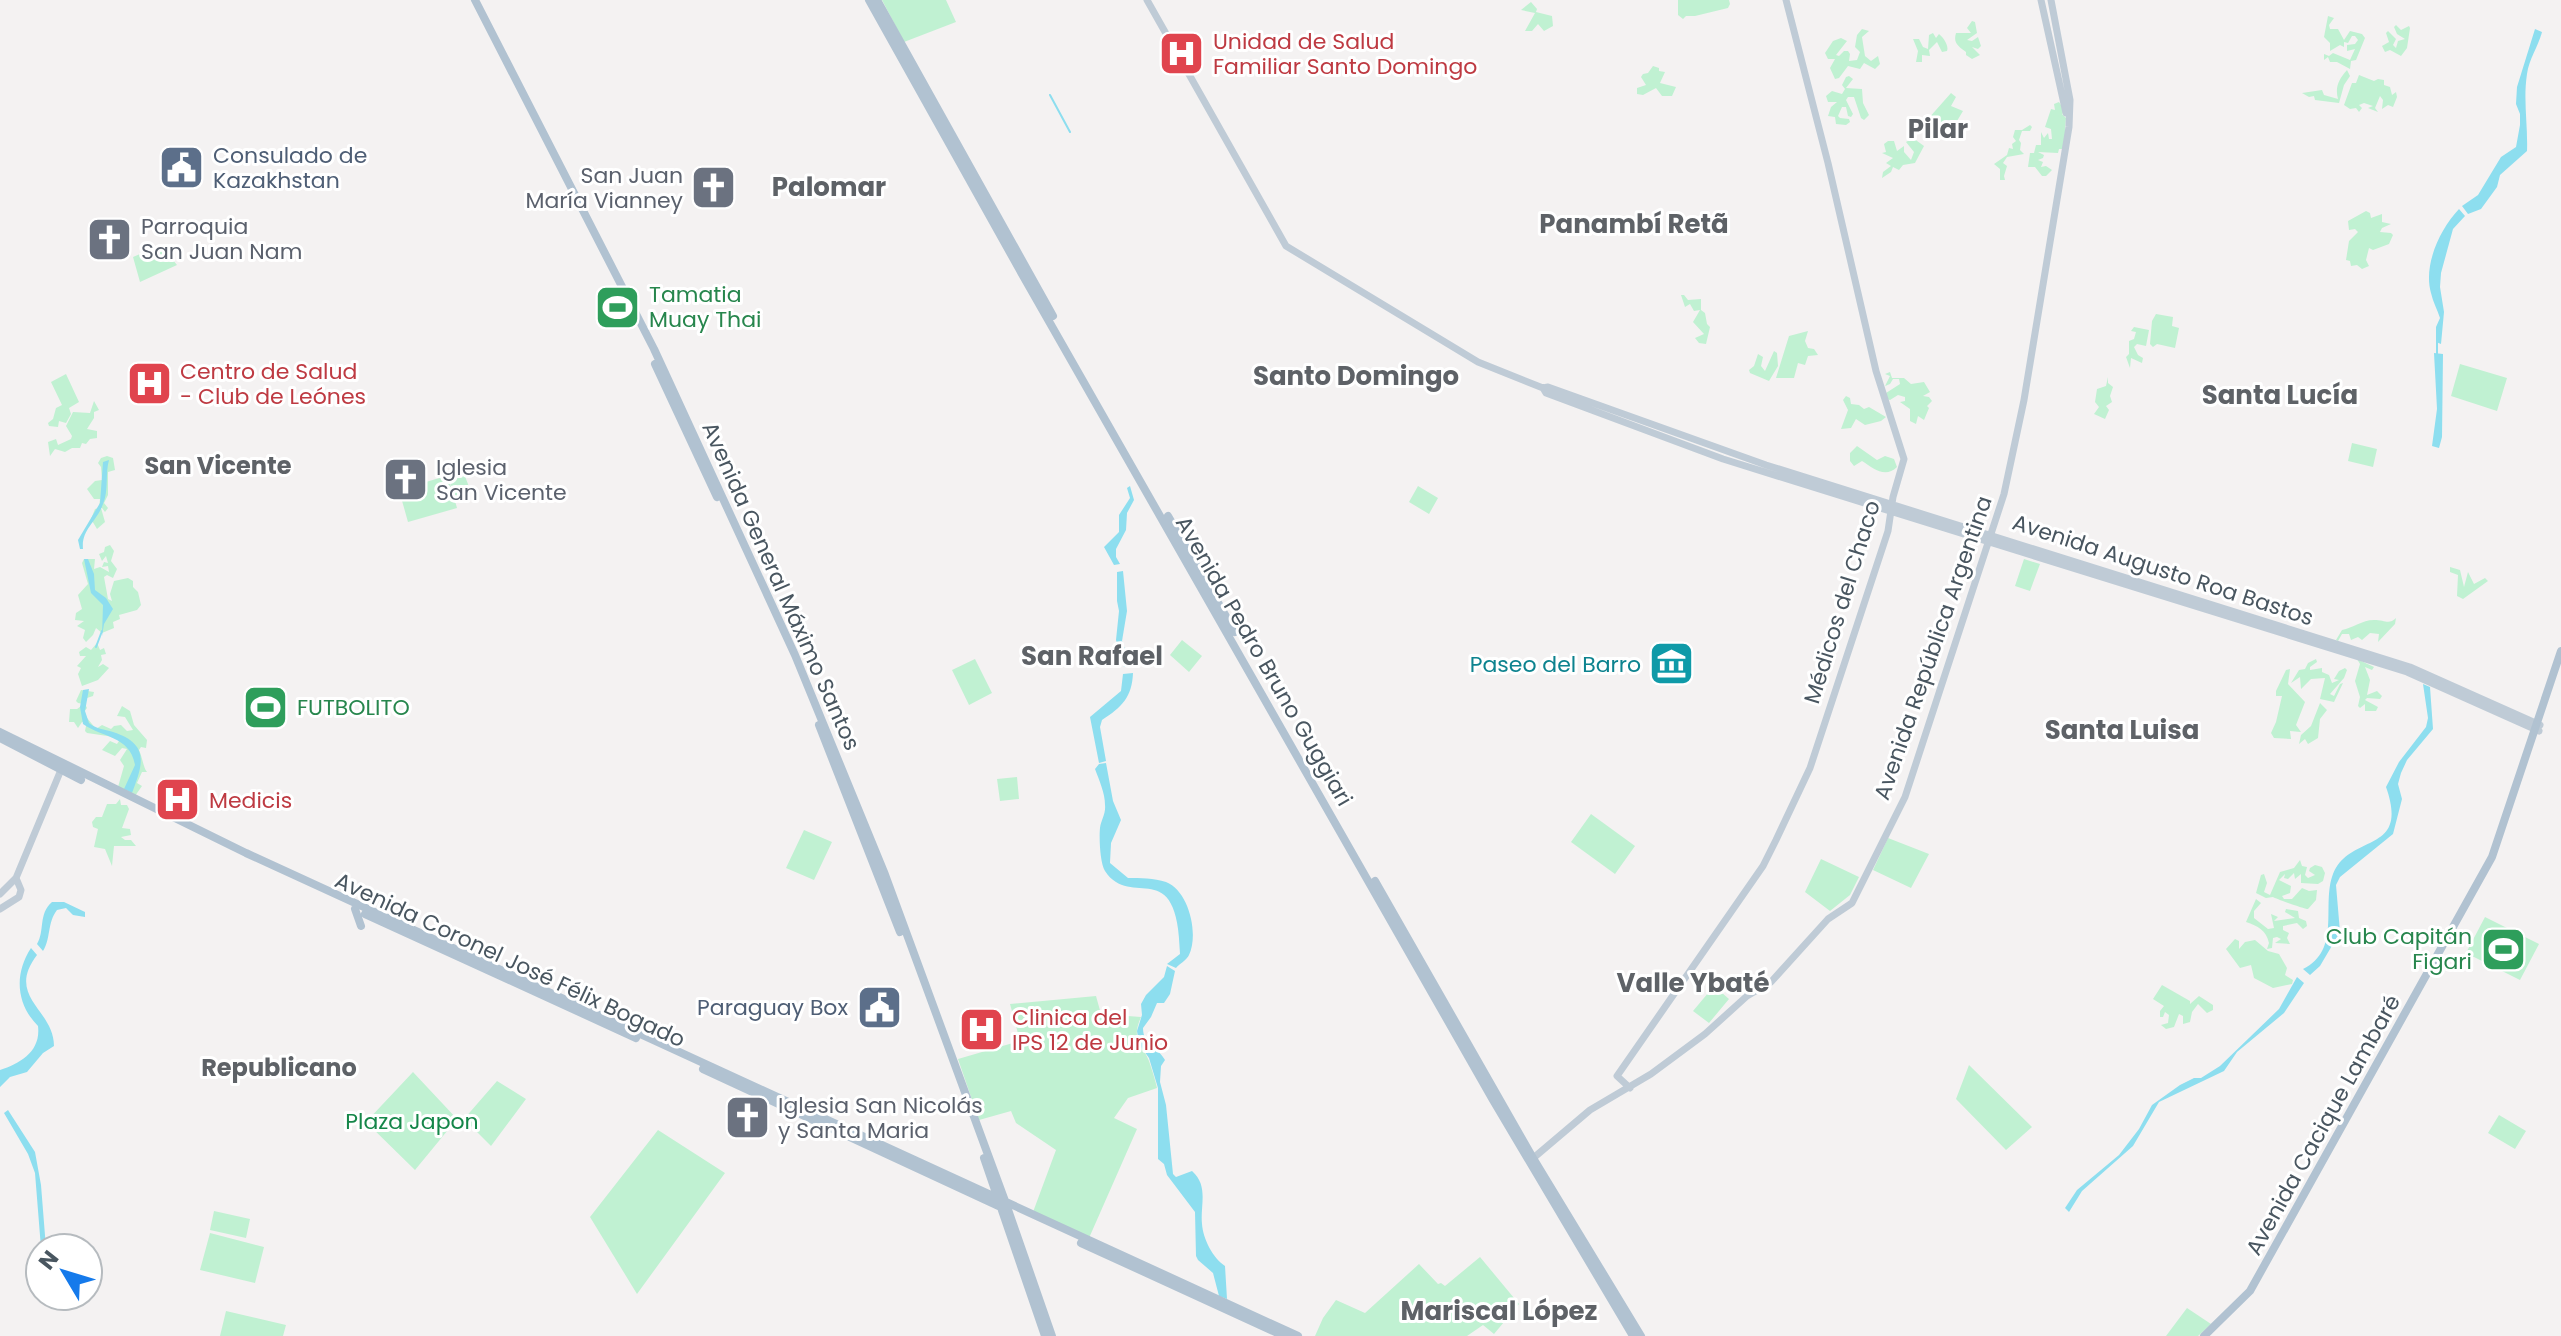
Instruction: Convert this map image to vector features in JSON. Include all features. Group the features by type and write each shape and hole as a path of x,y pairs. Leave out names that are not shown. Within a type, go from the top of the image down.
{"main road":[{"name":"Avenida General Máximo Santos","path":"472,0 649,351 791,658 952,1062 1003,1205"},
{"name":"Avenida Pedro Bruno Guggiari","path":"869,0 1022,274 1633,1336"},
{"name":"Avenida Pedro Bruno Guggiari","path":"877,0 1025,267 1532,1160 1641,1336"},
{"path":"1147,0 1286,246 1478,362 1543,388 1546,393 1723,459 1893,507"},
{"name":"Médicos del Chaco","path":"1630,1088 1617,1076 1763,866 1810,768 1851,648 1904,459 1876,371 1825,150 1786,0"},
{"name":"Avenida República Argentina","path":"2041,0 2069,127"},
{"name":"Avenida República Argentina","path":"1532,1160 1590,1110 1630,1088 1688,1047 1747,996 1771,982 1828,919 1852,903 1905,797 2004,494 2024,400 2069,127 2070,100 2051,0"},
{"name":"Avenida Augusto Roa Bastos","path":"1893,507 2422,676 2538,727"},
{"name":"Avenida Cacique Lambaré","path":"2538,727 2561,651"},
{"name":"Avenida Cacique Lambaré","path":"2207,1336 2250,1291 2479,883 2499,840 2561,663"},
{"name":"Avenida Coronel José Félix Bogado","path":"0,735 210,838 1223,1304"},
{"path":"0,894 16,878 62,767"},
{"name":"Avenida Coronel José Félix Bogado","path":"210,838 355,909 707,1068"},
{"path":"0,909 19,897 21,890 16,878"},
{"path":"355,909 361,926"},
{"path":"1003,1205 1011,1241 1045,1329 1052,1336"},
{"path":"1003,1205 1045,1329"},
{"path":"1223,1304 1284,1336"},
{"path":"1223,1304 1298,1336"}],"green space":[{"path":"882,0 946,0 956,22 904,42"},
{"path":"1678,0 1729,0 1730,4 1728,8 1683,19 1678,15"},
{"path":"1531,2 1536,12 1552,16 1553,26 1544,31 1538,24 1532,31 1525,31 1535,13 1521,10"},
{"path":"2328,16 2334,18 2330,29 2338,29 2344,40 2350,31 2365,38 2356,60 2351,61 2350,69 2330,62 2328,57 2324,60 2324,54 2329,56 2333,53 2350,60 2355,49 2347,51 2347,45 2355,44 2358,40 2352,36 2348,43 2344,42 2344,47 2340,45 2330,51 2330,43 2324,37"},
{"path":"1972,21 1977,33 1967,40 1978,37 1981,46 1978,49 1972,47 1980,55 1972,59 1955,39 1956,33 1971,33 1967,28"},
{"path":"2396,25 2401,30 2410,28 2407,48 2401,56 2390,50 2385,52 2382,46 2389,42 2388,31 2396,39 2393,45 2396,48 2398,41 2405,39 2397,34"},
{"path":"1862,29 1869,31 1862,37 1865,56 1871,61 1878,56 1880,64 1875,69 1864,63 1860,69 1848,66 1835,79 1830,68 1835,59 1828,59 1825,53 1833,41 1841,38 1847,41 1836,55 1848,51 1849,61 1857,60 1860,52 1855,47 1857,35"},
{"path":"1933,33 1936,38 1939,34 1943,38 1947,51 1942,52 1937,42 1929,50 1930,56 1922,55 1922,62 1916,62 1918,51 1913,39 1919,39 1928,49 1929,35"},
{"path":"1653,66 1665,72 1660,83 1676,87 1672,96 1662,96 1656,88 1643,95 1637,94 1637,88 1646,85 1641,77"},
{"path":"2347,70 2350,76 2339,103 2315,100 2314,96 2302,93 2322,90 2324,95 2338,99 2338,84"},
{"path":"2359,75 2374,81 2384,80 2392,95 2396,92 2393,107 2388,105 2382,109 2380,96 2375,108 2378,112 2364,103 2359,105 2362,108 2359,112 2344,105 2352,83 2356,83"},
{"path":"1849,76 1853,79 1846,88 1862,89 1863,103 1869,115 1864,120 1861,118 1854,97 1848,97 1846,100 1853,114 1848,116 1846,107 1842,107 1838,116 1850,122 1846,125 1836,124 1835,117 1828,116 1837,102 1828,102 1826,96 1832,91 1842,94 1845,89 1842,85"},
{"path":"1951,93 1956,97 1951,106 1963,111 1954,126 1948,123 1945,127 1941,125 1940,129 1935,126 1931,132 1928,119"},
{"path":"2059,102 2065,111 2062,114 2066,118 2067,133 2063,149 2059,149 2058,153 2038,152 2044,155 2038,160 2043,162 2041,167 2052,170 2042,176 2035,167 2028,167 2030,153 2034,153 2036,145 2041,145 2041,132 2044,138 2048,133 2049,139 2052,139 2051,129 2045,127 2051,109 2055,110 2054,104"},
{"path":"2030,125 2030,131 2022,131 2019,140 2020,150 2024,154 2007,157 2003,163 2007,166 2005,180 2000,180 2000,169 1994,164 2007,155 2009,148 2013,149 2015,130"},
{"path":"1913,138 1924,146 1915,163 1903,165 1899,170 1893,167 1882,178 1883,172 1891,166 1886,163 1893,158 1882,153 1886,152 1884,144 1894,141 1897,151 1904,146 1904,152 1911,160 1914,152 1906,142"},
{"path":"2366,211 2371,218 2382,214 2382,222 2391,224 2380,232 2393,235 2389,244 2373,250 2369,248 2366,260 2369,266 2362,269 2357,265 2351,266 2350,261 2346,260 2349,241 2358,232 2349,230 2348,221"},
{"path":"161,245 177,265 140,282 133,257"},
{"path":"1681,295 1688,300 1701,299 1701,310 1710,327 1706,344 1699,343 1695,338 1704,334 1693,322 1700,310 1694,311 1690,304 1685,307"},
{"path":"2156,314 2173,317 2172,326 2179,328 2175,348 2157,344 2153,347 2150,344 2152,321"},
{"path":"2134,327 2149,330 2146,346 2137,344 2134,347 2143,358 2142,363 2131,358 2130,368 2126,357 2129,341 2134,339 2136,332 2131,331"},
{"path":"1808,331 1805,341 1808,348 1814,349 1818,355 1808,356 1805,365 1798,363 1794,378 1776,378 1789,336"},
{"path":"1774,351 1778,366 1769,381 1750,373 1758,354 1763,357 1761,366 1765,371"},
{"path":"2460,364 2507,378 2497,411 2451,396"},
{"path":"1890,372 1892,378 1904,378 1911,384 1924,382 1930,392 1923,396 1932,401 1927,406 1924,420 1918,416 1916,424 1910,421 1910,409 1900,402 1905,401 1905,397 1898,395 1887,399 1886,393 1900,384 1899,379 1893,379 1885,386 1890,376 1885,374"},
{"path":"66,374 79,402 69,408 71,414 66,423 59,421 58,427 49,426 56,408 62,405 51,382"},
{"path":"2108,377 2108,383 2113,387 2112,402 2106,406 2109,410 2105,419 2094,414 2099,407 2095,402 2097,389 2106,386"},
{"path":"1846,396 1851,404 1864,409 1869,407 1886,417 1865,425 1856,419 1851,428 1841,429 1848,410 1843,400"},
{"path":"94,401 99,410 94,412 87,429 97,431 97,438 65,452 55,449 50,456 48,442 56,439 58,445 71,439 66,426 73,412 90,413"},
{"path":"2352,443 2377,449 2373,467 2348,461"},
{"path":"1857,446 1877,460 1885,456 1894,459 1897,467 1884,472 1862,461 1854,466 1850,453"},
{"path":"107,456 113,458 115,470 108,472 108,495 104,503 108,508 105,512 101,508 105,522 97,529 91,519 95,509 99,508 100,499 94,499 87,489 95,481 102,480 98,463"},
{"path":"463,471 471,492 456,497 449,480 457,508 408,522 399,490"},
{"path":"1418,486 1438,498 1429,514 1409,502"},
{"path":"110,545 114,551 111,561 117,569 113,578 104,577 108,599 112,601 110,594 114,581 128,578 133,581 141,605 137,610 119,615 120,619 113,622 114,628 102,633 96,628 86,642 83,638 85,630 77,626 84,621 75,620 76,613 82,609 78,595 88,584 82,563 84,559 95,559 94,569 100,567 109,572 108,566 102,567 104,562 108,563 106,556 102,561 99,554"},
{"path":"2024,559 2040,564 2030,591 2015,586"},
{"path":"2450,567 2460,570 2464,587 2468,572 2474,584 2485,578 2488,581 2463,599 2457,596 2458,575 2450,572"},
{"path":"2396,618 2395,624 2378,642 2379,634 2370,633 2362,640 2358,637 2351,640 2349,634 2342,634 2336,640 2342,630 2374,620 2389,622"},
{"path":"1182,640 1202,656 1189,672 1170,655"},
{"path":"97,643 106,654 101,655 98,667 103,664 109,668 98,680 82,686 78,674 81,668 77,666 86,656 80,656 79,652 86,647 91,650"},
{"path":"975,659 992,693 969,705 952,670"},
{"path":"2316,659 2310,670 2322,668 2332,683 2339,680 2334,679 2339,671 2347,670 2330,694 2334,696 2343,683 2334,702 2320,699 2325,678 2311,679 2301,689 2300,677 2291,683 2299,670 2305,669 2308,663"},
{"path":"2357,659 2374,667 2372,670 2365,667 2370,680 2367,695 2377,691 2382,696 2380,699 2365,700 2378,707 2376,711 2365,711 2365,704 2360,708 2358,706 2360,697 2355,681 2360,664"},
{"path":"2290,669 2288,684 2305,702 2296,725 2301,732 2290,731 2291,739 2274,738 2271,733 2282,696 2276,696 2276,691 2286,670"},
{"path":"81,690 94,692 87,698 87,708 83,713 96,729 102,725 111,729 121,725 127,731 133,730 125,717 117,716 122,706 130,711 134,725 147,740 146,748 139,750 147,772 142,772 137,783 142,786 135,796 118,787 124,766 120,760 127,749 122,748 115,756 102,750 110,741 117,744 121,738 87,733 87,721 78,728 74,722 69,722 70,709 84,704 76,701"},
{"path":"2320,703 2327,710 2320,719 2318,738 2308,744 2305,739 2299,744 2301,735 2311,726"},
{"path":"1017,777 1019,799 1000,801 997,779"},
{"path":"120,799 121,805 127,805 129,809 122,828 130,829 131,835 121,837 131,840 136,846 114,846 112,866 105,849 94,847 98,829 93,827 92,822 96,817 102,817 107,804 116,804"},
{"path":"1591,814 1635,846 1615,874 1571,842"},
{"path":"804,830 832,842 814,880 786,868"},
{"path":"1888,838 1929,854 1911,888 1873,870"},
{"path":"1821,859 1859,877 1850,895 1830,911 1805,892"},
{"path":"2300,860 2302,866 2307,867 2305,875 2308,878 2315,875 2309,871 2310,868 2315,865 2322,867 2325,873 2323,881 2318,884 2301,883 2301,874 2295,879 2294,873 2288,879 2284,878 2285,874 2279,880 2291,886 2290,893 2282,896 2284,899 2292,899 2302,888 2317,890 2316,900 2308,909 2256,893 2261,875 2264,874 2267,883 2264,892 2270,895 2280,872 2294,868"},
{"path":"2256,899 2261,903 2254,911 2254,918 2268,929 2274,928 2271,914 2278,917 2274,921 2295,918 2285,912 2286,909 2298,911 2299,918 2306,921 2307,926 2303,929 2297,923 2283,926 2283,930 2289,933 2287,938 2290,944 2275,943 2281,939 2277,937 2273,938 2272,948 2267,949 2269,943 2264,932 2246,922"},
{"name":"Club Capitán Figari","path":"2485,917 2539,944 2520,980 2466,953"},
{"path":"2235,939 2239,941 2239,949 2245,942 2255,940 2268,951 2279,954 2287,968 2285,975 2293,980 2292,984 2273,988 2254,978 2251,965 2240,968 2226,949"},
{"path":"2162,985 2190,1001 2190,1004 2199,996 2213,1005 2213,1010 2207,1013 2198,1004 2190,1022 2183,1024 2183,1016 2179,1014 2174,1027 2166,1029 2161,1025 2168,1023 2169,1015 2165,1012 2160,1017 2164,1006 2153,999"},
{"path":"1714,986 1729,999 1709,1023 1693,1011"},
{"path":"1096,996 1101,1014 1141,1017 1137,1036 1157,1088 1128,1098 1114,1118 1137,1129 1089,1238 1033,1212 1056,1150 1016,1123 1011,1111 979,1120 958,1059 1020,1041 1010,1004"},
{"path":"1969,1065 2032,1127 2006,1150 1956,1099"},
{"name":"Plaza Japon","path":"413,1072 457,1119 415,1170 366,1122"},
{"path":"497,1081 526,1099 491,1146 464,1119"},
{"path":"2499,1115 2526,1131 2515,1149 2488,1133"},
{"path":"658,1130 725,1173 637,1294 590,1217"},
{"path":"214,1211 250,1219 246,1238 210,1230"},
{"path":"210,1233 264,1247 255,1283 200,1270"},
{"path":"1480,1257 1519,1304 1494,1334 1483,1325 1467,1336 1315,1336 1336,1300 1365,1313 1419,1264 1438,1284 1445,1286"},
{"path":"2187,1308 2211,1324 2198,1336 2166,1336"},
{"path":"226,1311 286,1325 283,1336 220,1336"}],"water":[{"path":"2535,29 2542,32 2527,74 2527,151 2500,175 2497,187 2481,209 2468,214 2462,206 2478,195 2501,157 2516,147 2520,125 2517,87"},
{"path":"2459,209 2465,216 2453,229 2441,273 2444,312 2441,344 2436,342 2436,327 2440,318 2431,293 2429,271 2440,237"},
{"path":"2434,353 2443,354 2442,437 2439,448 2432,446 2437,409"},
{"path":"109,460 105,499 84,536 83,549 80,549 78,540 100,503 103,462"},
{"path":"1130,486 1134,500 1127,513 1126,530 1116,549 1120,564 1114,565 1104,547 1119,532 1119,515 1130,498 1127,488"},
{"path":"84,559 88,559 94,574 95,590 106,598 113,609 104,624 102,636 103,605 91,593"},
{"path":"1123,571 1127,611 1122,641 1131,666 1124,667 1116,640 1119,611 1117,572"},
{"path":"1133,673 1131,689 1125,701 1102,720 1100,727 1106,761 1099,763 1090,717 1121,691 1123,674"},
{"path":"2423,684 2430,687 2433,729 2407,760 2401,773 2398,784 2402,799 2393,834 2340,877 2336,885 2340,932 2320,966 2310,975 2303,969 2315,961 2326,939 2333,874 2341,861 2375,840 2390,823 2391,809 2386,787 2399,762 2426,727 2428,718"},
{"path":"89,689 85,711 89,723 125,737 138,749 141,764 132,793 124,789 135,765 128,748 83,724 80,707 83,690"},
{"path":"1106,763 1113,801 1121,820 1111,843 1110,863 1128,878 1157,880 1174,887 1181,894 1190,914 1192,946 1188,957 1176,968 1167,964 1180,954 1177,923 1171,904 1162,893 1152,889 1116,882 1103,867 1100,832 1105,800 1095,769 1099,764"},
{"path":"52,902 64,902 85,912 85,917 73,915 66,908 57,910 43,951 37,944 43,917"},
{"path":"31,948 37,955 29,969 26,982 28,992 47,1022 54,1046 43,1053 27,1072 10,1077 0,1087 0,1070 28,1055 38,1035 38,1026 25,1008 20,988 22,968"},
{"path":"1167,966 1175,971 1170,994 1164,1003 1157,1003 1143,1028 1144,1034 1165,1060 1161,1066 1160,1082 1166,1105 1173,1174 1176,1177 1192,1171 1200,1183 1203,1230 1213,1253 1225,1266 1227,1299 1219,1296 1213,1273 1196,1256 1195,1212 1158,1159 1158,1088 1149,1058 1139,1044 1137,1031 1142,1015 1141,1004 1164,977"},
{"path":"2297,977 2304,983 2284,1013 2237,1052 2224,1071 2159,1102 2133,1146 2082,1191 2069,1212 2065,1208 2077,1190 2119,1155 2152,1105 2180,1085 2201,1078 2220,1066 2279,1009"},
{"path":"8,1110 35,1152 45,1232 40,1232 35,1173 28,1154 4,1113"}],"waterway":[{"path":"1050,95 1070,132"},
{"path":"2437,341 2437,354"},
{"path":"96,647 102,631"}],"place":[{"name":"Unidad de Salud Familiar Santo Domingo","path":"1182,54"},
{"name":"Consulado de Kazakhstan","path":"182,168"},
{"name":"San Juan María Vianney","path":"714,188"},
{"name":"Parroquia San Juan Nam","path":"110,239"},
{"name":"Tamatia Muay Thai","path":"618,307"},
{"name":"Centro de Salud - Club de Leónes","path":"149,384"},
{"name":"Iglesia San Vicente","path":"405,480"},
{"name":"Paseo del Barro","path":"1672,664"},
{"name":"FUTBOLITO","path":"266,707"},
{"name":"Medicis","path":"178,800"},
{"name":"Club Capitán Figari","path":"2503,949"},
{"name":"Paraguay Box","path":"879,1007"},
{"name":"Clinica del IPS 12 de Junio","path":"981,1030"},
{"name":"Iglesia San Nicolás y Santa Maria","path":"747,1118"}],"district":[{"name":"Pilar","path":"1938,129"},
{"name":"Palomar","path":"829,187"},
{"name":"Panambí Retã","path":"1634,224"},
{"name":"Santo Domingo","path":"1356,376"},
{"name":"Santa Lucía","path":"2280,395"},
{"name":"San Vicente","path":"218,465"},
{"name":"San Rafael","path":"1092,656"},
{"name":"Santa Luisa","path":"2122,730"},
{"name":"Valle Ybaté","path":"1693,983"},
{"name":"Republicano","path":"279,1067"},
{"name":"Mariscal López","path":"1499,1311"}]}
